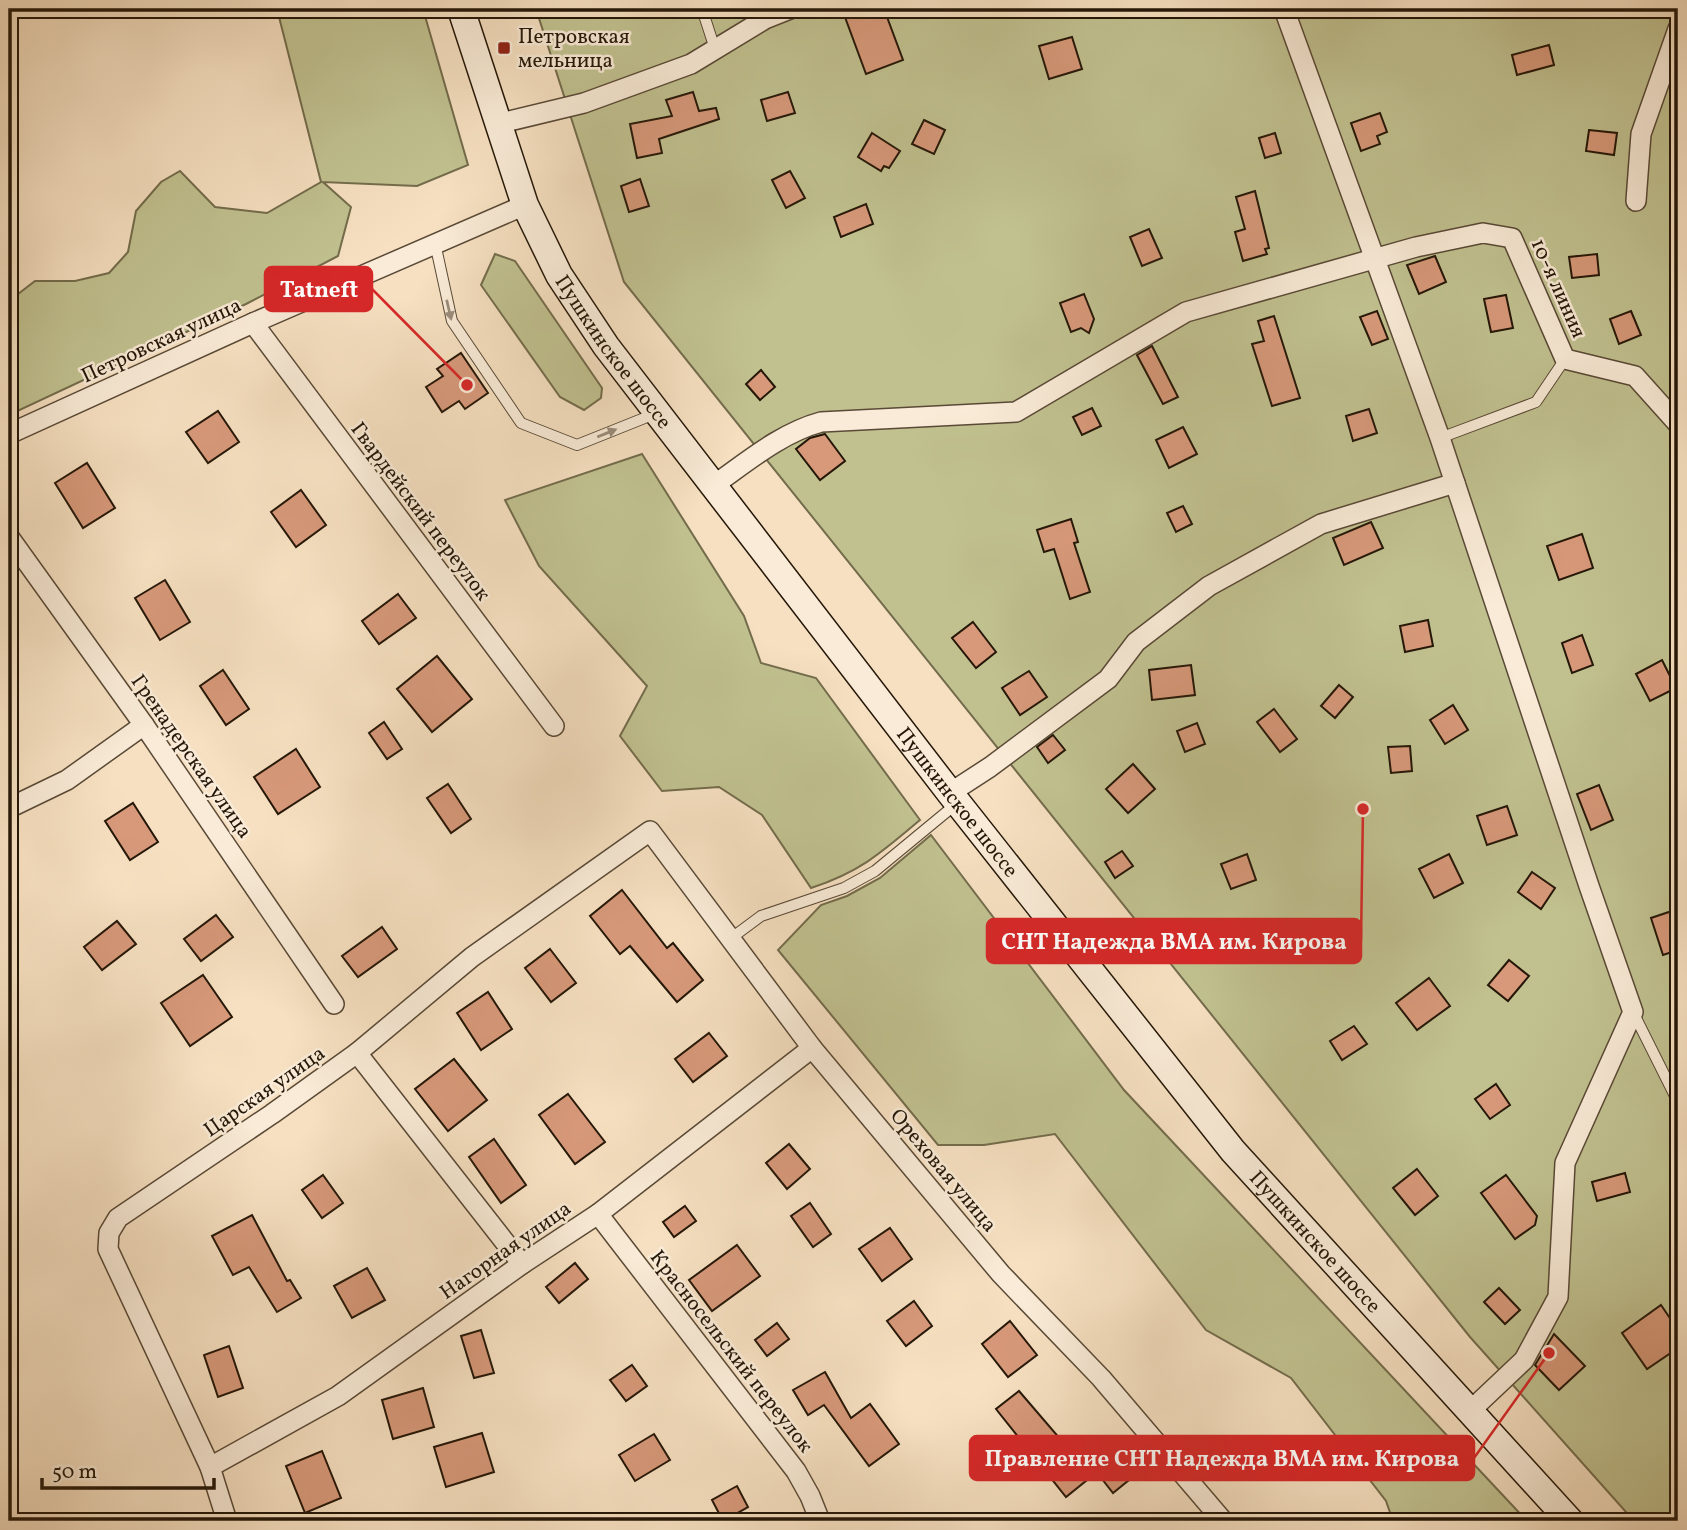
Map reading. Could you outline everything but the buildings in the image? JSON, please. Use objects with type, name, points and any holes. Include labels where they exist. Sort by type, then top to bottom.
[{"type":"main road","name":"Пушкинское шоссе","points":[[461,9],[525,205],[559,275],[606,346],[954,798],[1233,1152],[1570,1521]]},
{"type":"street","points":[[497,124],[584,103],[691,64],[765,19],[790,9]]},
{"type":"street","points":[[1284,9],[1440,438],[1633,1012],[1565,1163],[1559,1297],[1524,1360],[1470,1411]]},
{"type":"street","points":[[1636,201],[1641,134],[1678,29]]},
{"type":"street","name":"Петровская улица","points":[[9,434],[253,323],[525,205]]},
{"type":"street","name":"10-я линия","points":[[1376,258],[1483,233],[1512,238],[1565,359],[1635,376],[1678,424]]},
{"type":"street","points":[[714,485],[767,447],[803,427],[821,422],[1016,412],[1186,312],[1376,258]]},
{"type":"street","name":"Гвардейский переулок","points":[[253,323],[554,726]]},
{"type":"street","points":[[954,798],[1108,679],[1136,642],[1209,586],[1321,524],[1455,483]]},
{"type":"street","name":"Гренадерская улица","points":[[9,537],[144,725],[334,1004]]},
{"type":"street","points":[[9,808],[67,780],[144,725]]},
{"type":"street","name":"Ореховая улица","points":[[650,831],[812,1048],[1002,1274],[1101,1378],[1223,1521]]},
{"type":"street","name":"Царская улица","points":[[228,1521],[209,1467],[108,1249],[110,1233],[117,1218],[272,1114],[358,1052],[472,957],[650,831]]},
{"type":"street","name":"Нагорная улица","points":[[209,1467],[338,1396],[522,1264],[598,1214],[812,1048]]},
{"type":"street","points":[[358,1052],[522,1264]]},
{"type":"street","name":"Красносельский переулок","points":[[598,1214],[796,1471],[820,1521]]},
{"type":"lane","points":[[702,9],[715,49]]},
{"type":"lane","points":[[435,243],[452,321],[520,423],[577,445],[658,412]]},
{"type":"lane","points":[[1440,438],[1536,402],[1565,359]]},
{"type":"lane","points":[[730,939],[761,916],[844,888],[875,871],[954,798]]},
{"type":"lane","points":[[1633,1012],[1678,1102]]},
{"type":"green space","points":[[277,9],[423,9],[468,165],[417,186],[323,182],[351,207],[338,256],[246,304],[9,415],[9,301],[35,281],[75,281],[109,273],[128,252],[136,211],[161,182],[180,171],[215,207],[267,213],[321,182]]},
{"type":"green space","points":[[536,9],[1678,9],[1678,1521],[1634,1521],[1470,1337],[624,282]]},
{"type":"green space","points":[[495,254],[515,261],[602,388],[601,398],[584,410],[560,397],[481,285]]},
{"type":"green space","points":[[642,454],[744,616],[761,663],[816,678],[920,820],[881,852],[857,868],[828,882],[811,888],[762,815],[719,787],[662,791],[620,736],[647,686],[539,566],[505,500]]},
{"type":"green space","points":[[931,835],[1124,1090],[1527,1521],[1393,1521],[1386,1501],[1291,1378],[1206,1330],[1055,1134],[984,1145],[938,1145],[778,950],[821,905],[847,896],[880,878]]},
{"type":"place","name":"Петровская мельница","points":[[504,48]]},
{"type":"place","name":"Tatneft","points":[[467,385]]},
{"type":"place","name":"СНТ Надежда ВМА им. Кирова","points":[[1363,809]]},
{"type":"place","name":"Правление СНТ Надежда ВМА им. Кирова","points":[[1549,1353]]}]
